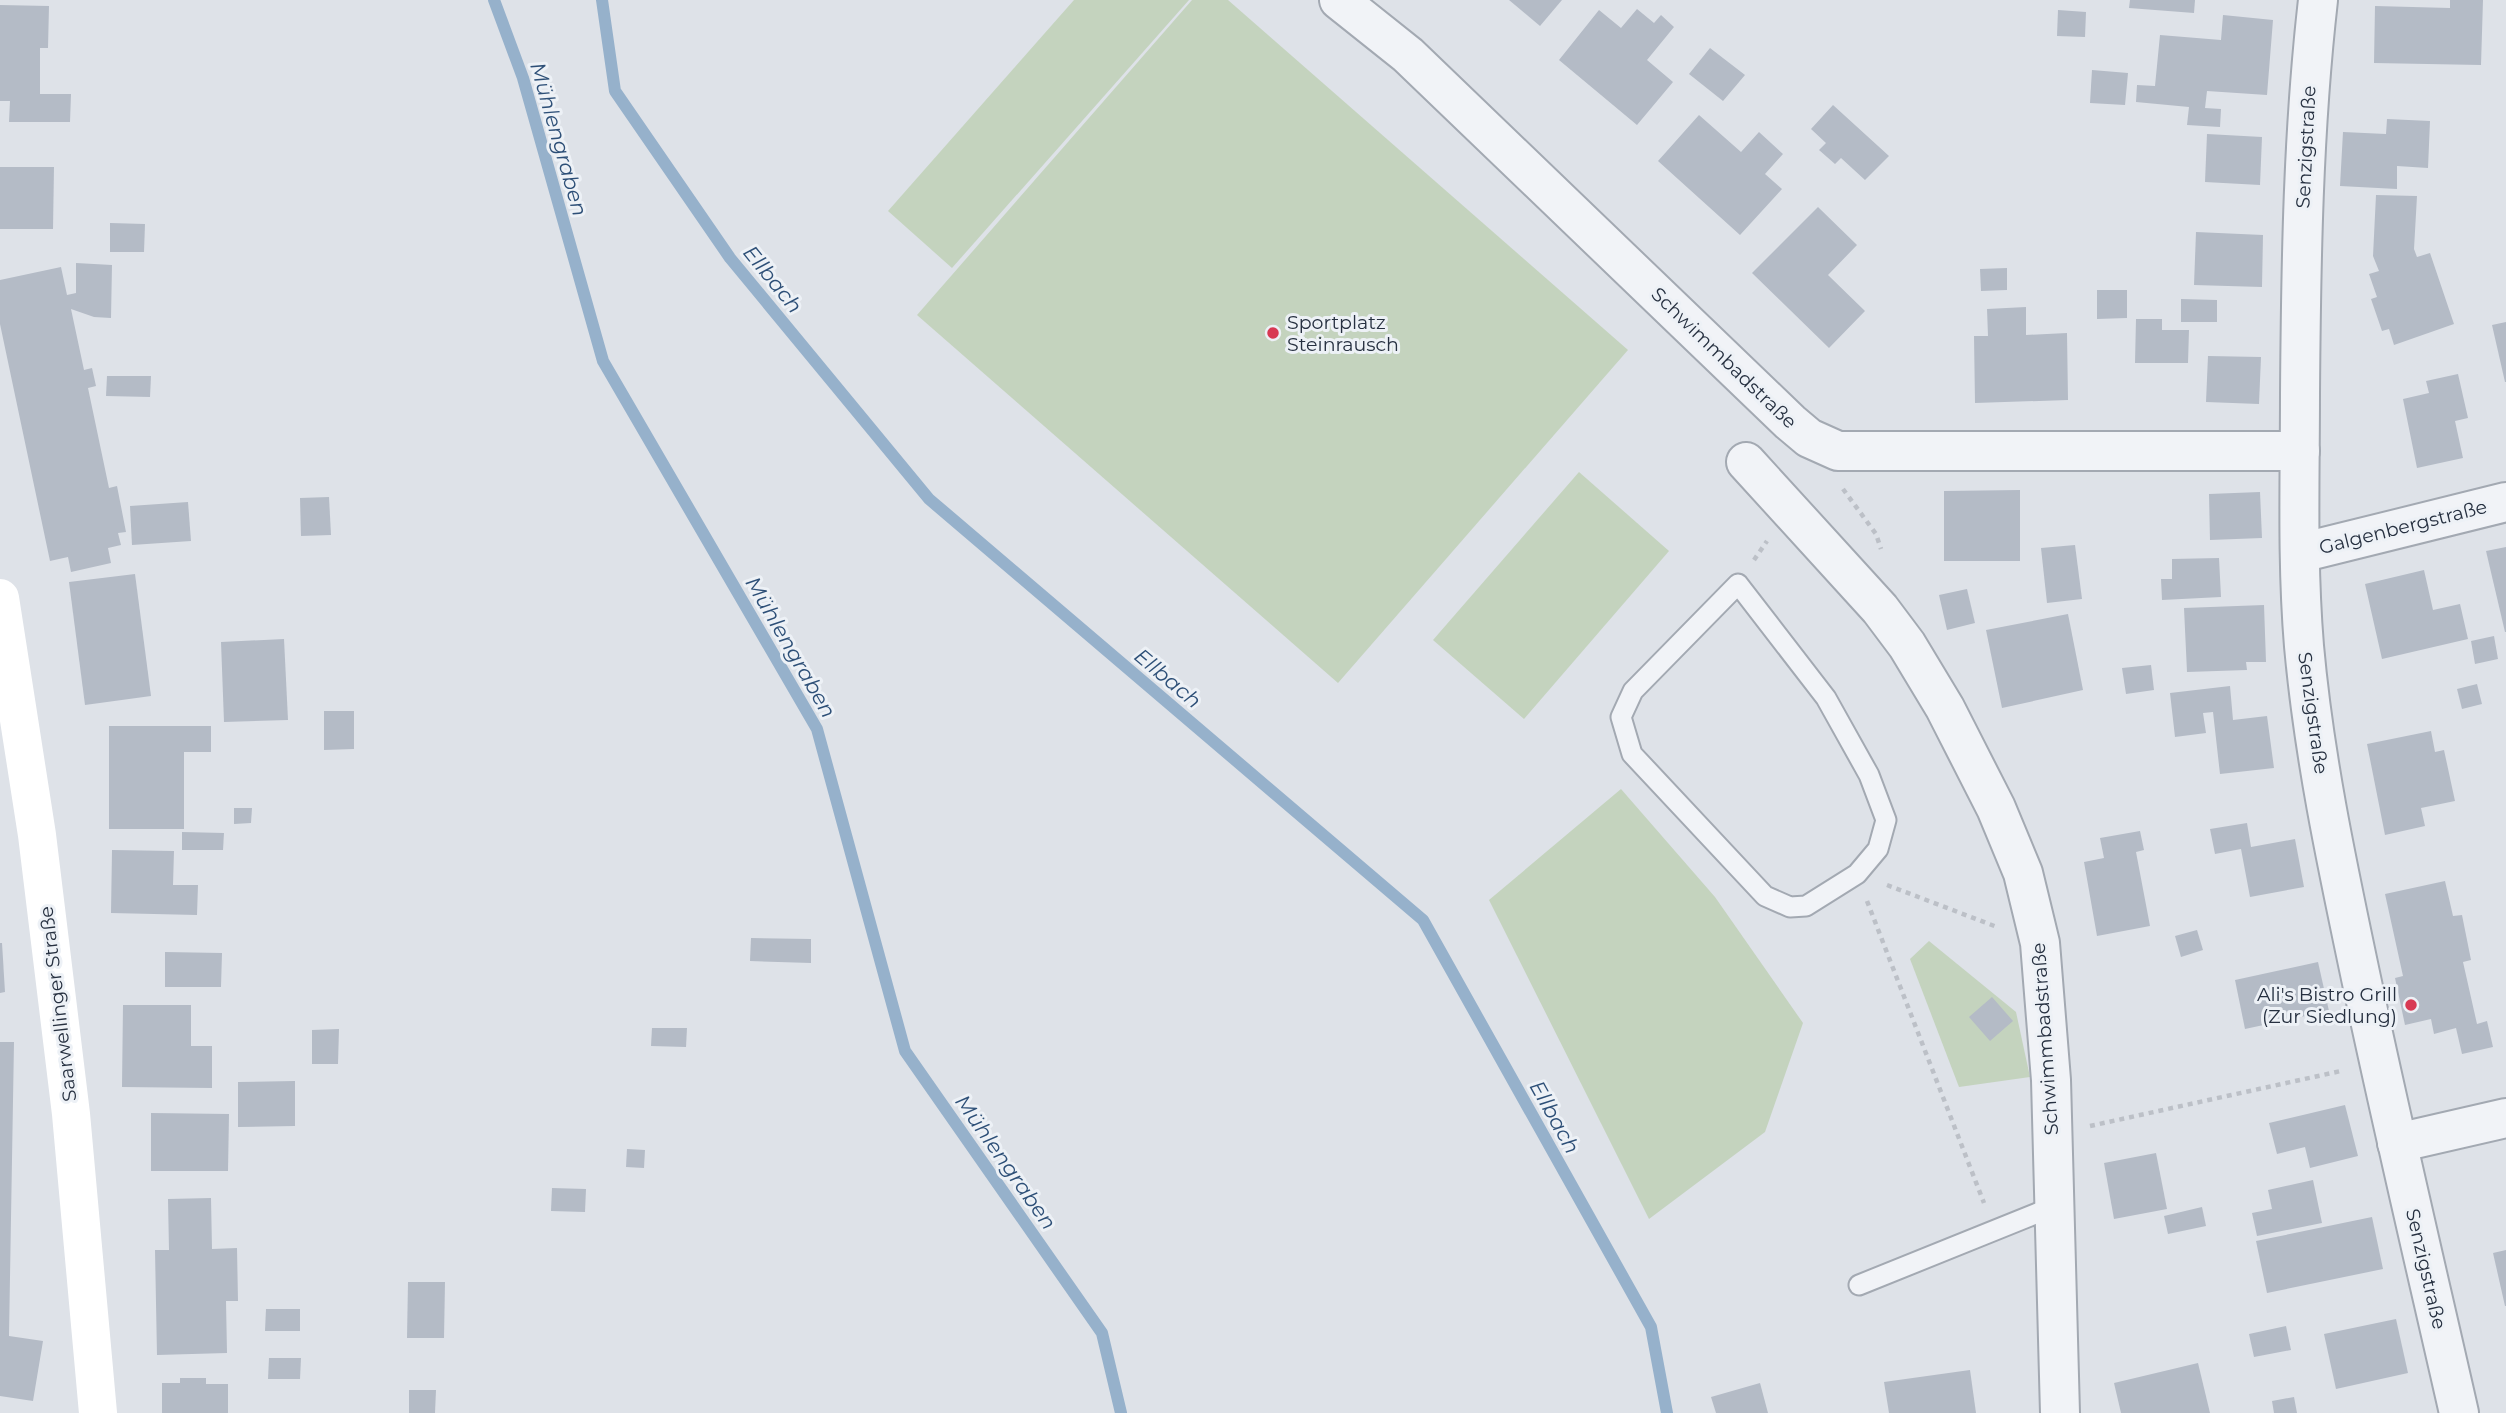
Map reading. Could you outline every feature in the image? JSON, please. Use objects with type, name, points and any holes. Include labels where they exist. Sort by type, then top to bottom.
[{"type":"street","name":"Schwimmbadstraße","points":[[1339,0],[1408,55],[1809,438],[1838,451],[2300,452]]},
{"type":"street","name":"Senzigstraße","points":[[2318,0],[2308,85],[2302,224],[2300,553],[2304,646],[2315,738],[2332,841],[2459,1413]]},
{"type":"street","name":"Schwimmbadstraße","points":[[1746,462],[1880,609],[1907,645],[1945,708],[1996,808],[2023,873],[2040,943],[2051,1080],[2060,1413]]},
{"type":"street","name":"Galgenbergstraße","points":[[2300,553],[2506,502]]},
{"type":"street","name":"Saarwellinger Straße","points":[[0,598],[37,835],[71,1114],[98,1413]]},
{"type":"street","points":[[2397,1143],[2506,1118]]},
{"type":"lane","points":[[1738,584],[1826,698],[1869,775],[1886,820],[1878,849],[1857,874],[1806,906],[1790,907],[1765,897],[1632,754],[1621,718],[1633,691],[1738,584]]},
{"type":"lane","points":[[1859,1285],[2054,1206]]},
{"type":"path","points":[[1809,438],[1876,534],[1883,557]]},
{"type":"path","points":[[1738,584],[1789,509]]},
{"type":"path","points":[[1857,874],[2040,943]]},
{"type":"path","points":[[1857,874],[1994,1230]]},
{"type":"path","points":[[2052,1134],[2379,1062]]},
{"type":"green space","points":[[1074,0],[1189,0],[952,268],[888,211]]},
{"type":"green space","name":"Sportplatz Steinrausch","points":[[1192,0],[1228,0],[1628,350],[1338,683],[917,315]]},
{"type":"green space","points":[[1579,472],[1669,551],[1524,719],[1433,640]]},
{"type":"green space","points":[[1621,789],[1715,897],[1803,1023],[1765,1132],[1649,1219],[1489,900]]},
{"type":"green space","points":[[1929,941],[2016,1012],[2030,1077],[1959,1087],[1910,959]]},
{"type":"building","points":[[1509,0],[1562,0],[1540,26]]},
{"type":"building","points":[[2130,0],[2195,0],[2194,13],[2129,8]]},
{"type":"building","points":[[2450,0],[2483,0],[2481,65],[2374,63],[2375,6],[2450,8]]},
{"type":"building","points":[[0,5],[49,6],[48,48],[40,48],[40,94],[71,94],[70,122],[9,122],[10,101],[0,101]]},
{"type":"building","points":[[1637,9],[1654,23],[1661,15],[1674,27],[1647,60],[1673,82],[1637,125],[1559,60],[1599,10],[1621,28]]},
{"type":"building","points":[[2058,10],[2086,12],[2085,37],[2057,36]]},
{"type":"building","points":[[2223,15],[2273,20],[2267,95],[2207,91],[2205,108],[2221,109],[2220,127],[2187,125],[2189,107],[2136,102],[2137,85],[2155,86],[2160,35],[2221,40]]},
{"type":"building","points":[[1710,48],[1745,75],[1723,101],[1689,74]]},
{"type":"building","points":[[2092,70],[2128,73],[2125,105],[2090,103]]},
{"type":"building","points":[[1833,105],[1889,156],[1865,180],[1841,158],[1835,164],[1819,150],[1826,143],[1811,129]]},
{"type":"building","points":[[1699,115],[1741,152],[1759,132],[1783,154],[1765,174],[1782,189],[1740,235],[1658,161]]},
{"type":"building","points":[[2387,119],[2430,121],[2428,168],[2397,166],[2397,189],[2340,186],[2343,132],[2386,134]]},
{"type":"building","points":[[2207,134],[2262,137],[2260,185],[2205,182]]},
{"type":"building","points":[[0,167],[54,167],[53,229],[0,229]]},
{"type":"building","points":[[2376,195],[2417,196],[2414,249],[2417,257],[2430,253],[2454,324],[2394,345],[2389,329],[2382,331],[2371,299],[2377,297],[2369,274],[2379,271],[2373,256]]},
{"type":"building","points":[[1818,207],[1857,245],[1828,275],[1865,311],[1829,348],[1752,273]]},
{"type":"building","points":[[110,223],[145,224],[144,252],[110,252]]},
{"type":"building","points":[[2196,232],[2263,235],[2262,287],[2194,285]]},
{"type":"building","points":[[76,263],[112,265],[111,318],[94,317],[71,309],[84,370],[92,368],[96,386],[88,388],[109,488],[117,486],[126,532],[118,533],[121,545],[108,548],[111,563],[71,572],[68,557],[50,561],[0,324],[0,280],[61,267],[67,295],[76,293]]},
{"type":"building","points":[[2007,268],[2007,290],[1981,291],[1980,269]]},
{"type":"building","points":[[2097,290],[2127,290],[2127,318],[2097,319]]},
{"type":"building","points":[[2181,299],[2217,300],[2217,322],[2181,322]]},
{"type":"building","points":[[2026,307],[2026,335],[2067,333],[2068,400],[1975,403],[1974,336],[1988,336],[1987,309]]},
{"type":"building","points":[[2136,319],[2162,319],[2162,330],[2189,330],[2188,363],[2135,363]]},
{"type":"building","points":[[2506,322],[2506,382],[2505,382],[2492,325]]},
{"type":"building","points":[[2208,356],[2261,357],[2259,404],[2206,402]]},
{"type":"building","points":[[2458,374],[2468,418],[2455,421],[2463,458],[2417,468],[2403,399],[2429,393],[2426,381]]},
{"type":"building","points":[[107,376],[151,376],[150,397],[106,396]]},
{"type":"building","points":[[2020,490],[2020,561],[1944,561],[1944,491]]},
{"type":"building","points":[[2260,492],[2262,538],[2210,540],[2209,494]]},
{"type":"building","points":[[329,497],[331,535],[301,536],[300,498]]},
{"type":"building","points":[[188,502],[191,541],[132,545],[130,506]]},
{"type":"building","points":[[2075,545],[2082,599],[2047,603],[2041,548]]},
{"type":"building","points":[[2506,547],[2506,632],[2505,632],[2486,551]]},
{"type":"building","points":[[2219,558],[2221,597],[2162,600],[2161,579],[2172,579],[2172,559]]},
{"type":"building","points":[[2424,570],[2433,610],[2460,604],[2468,639],[2382,659],[2365,584]]},
{"type":"building","points":[[135,574],[151,696],[85,705],[69,582]]},
{"type":"building","points":[[1967,589],[1975,623],[1947,630],[1939,595]]},
{"type":"building","points":[[2264,605],[2266,662],[2246,662],[2247,670],[2187,672],[2184,608]]},
{"type":"building","points":[[2068,614],[2083,690],[2002,708],[1986,630]]},
{"type":"building","points":[[2494,636],[2498,659],[2475,664],[2471,641]]},
{"type":"building","points":[[284,639],[288,720],[224,722],[221,642]]},
{"type":"building","points":[[2151,665],[2154,690],[2126,694],[2122,668]]},
{"type":"building","points":[[2477,684],[2482,704],[2462,709],[2457,689]]},
{"type":"building","points":[[2230,686],[2233,720],[2267,716],[2274,768],[2220,774],[2213,712],[2203,713],[2206,733],[2175,737],[2170,693]]},
{"type":"building","points":[[324,711],[354,711],[354,749],[324,750]]},
{"type":"building","points":[[109,726],[211,726],[211,752],[184,752],[184,829],[109,829]]},
{"type":"building","points":[[2431,731],[2435,752],[2444,750],[2455,801],[2421,808],[2425,826],[2385,835],[2367,744]]},
{"type":"building","points":[[234,808],[252,808],[251,823],[234,824]]},
{"type":"building","points":[[2247,823],[2251,847],[2295,839],[2304,887],[2250,897],[2241,849],[2215,854],[2210,829]]},
{"type":"building","points":[[2140,831],[2144,850],[2136,852],[2150,926],[2097,936],[2084,862],[2104,858],[2100,838]]},
{"type":"building","points":[[182,832],[224,833],[223,850],[182,850]]},
{"type":"building","points":[[112,850],[174,851],[173,885],[198,885],[197,915],[111,913]]},
{"type":"building","points":[[2445,881],[2453,916],[2462,915],[2471,960],[2463,962],[2477,1024],[2487,1021],[2493,1047],[2462,1054],[2456,1028],[2434,1034],[2431,1019],[2405,1025],[2395,978],[2403,976],[2385,894]]},
{"type":"building","points":[[2197,930],[2203,950],[2181,957],[2175,936]]},
{"type":"building","points":[[751,938],[811,939],[811,963],[750,961]]},
{"type":"building","points":[[0,943],[5,992],[0,993]]},
{"type":"building","points":[[165,952],[222,953],[221,987],[165,987]]},
{"type":"building","points":[[2318,962],[2329,1011],[2245,1029],[2235,980]]},
{"type":"building","points":[[1992,997],[2013,1021],[1990,1041],[1969,1017]]},
{"type":"building","points":[[123,1005],[191,1005],[191,1046],[212,1046],[212,1088],[122,1087]]},
{"type":"building","points":[[652,1028],[687,1028],[686,1047],[651,1046]]},
{"type":"building","points":[[339,1029],[338,1064],[312,1064],[312,1030]]},
{"type":"building","points":[[0,1042],[14,1042],[9,1336],[43,1341],[33,1401],[0,1396]]},
{"type":"building","points":[[295,1081],[295,1126],[238,1127],[238,1082]]},
{"type":"building","points":[[2345,1105],[2358,1156],[2310,1168],[2305,1147],[2277,1154],[2269,1123]]},
{"type":"building","points":[[151,1113],[229,1114],[228,1171],[151,1171]]},
{"type":"building","points":[[627,1149],[645,1150],[644,1168],[626,1167]]},
{"type":"building","points":[[2156,1153],[2167,1209],[2114,1219],[2104,1163]]},
{"type":"building","points":[[2313,1180],[2322,1223],[2257,1236],[2252,1213],[2272,1209],[2268,1190]]},
{"type":"building","points":[[552,1188],[586,1189],[585,1212],[551,1211]]},
{"type":"building","points":[[211,1198],[212,1249],[237,1248],[238,1301],[226,1301],[227,1353],[157,1355],[155,1250],[169,1250],[168,1199]]},
{"type":"building","points":[[2202,1207],[2206,1226],[2168,1234],[2164,1216]]},
{"type":"building","points":[[2372,1217],[2383,1269],[2267,1293],[2256,1241]]},
{"type":"building","points":[[2506,1250],[2506,1306],[2505,1306],[2493,1253]]},
{"type":"building","points":[[408,1282],[445,1282],[444,1338],[407,1338]]},
{"type":"building","points":[[266,1309],[300,1309],[300,1331],[265,1331]]},
{"type":"building","points":[[2396,1319],[2408,1373],[2336,1389],[2324,1334]]},
{"type":"building","points":[[2286,1326],[2291,1350],[2254,1357],[2249,1334]]},
{"type":"building","points":[[269,1358],[301,1358],[300,1379],[268,1379]]},
{"type":"building","points":[[2198,1363],[2210,1413],[2121,1413],[2114,1383]]},
{"type":"building","points":[[1970,1370],[1976,1413],[1889,1413],[1884,1382]]},
{"type":"building","points":[[180,1378],[206,1378],[206,1384],[228,1384],[228,1413],[162,1413],[162,1383],[180,1383]]},
{"type":"building","points":[[1760,1383],[1768,1413],[1716,1413],[1711,1397]]},
{"type":"building","points":[[409,1390],[436,1390],[435,1413],[409,1413]]},
{"type":"building","points":[[2294,1397],[2297,1413],[2274,1413],[2272,1401]]},
{"type":"waterway","name":"Mühlengraben","points":[[494,0],[523,78],[603,361],[817,729],[905,1051],[1102,1333],[1121,1413]]},
{"type":"waterway","name":"Ellbach","points":[[602,0],[615,91],[730,258],[929,499],[1423,920],[1651,1327],[1667,1413]]},
{"type":"place","name":"Sportplatz Steinrausch","points":[[1273,333]]},
{"type":"place","name":"Ali's Bistro Grill (Zur Siedlung)","points":[[2411,1005]]}]
